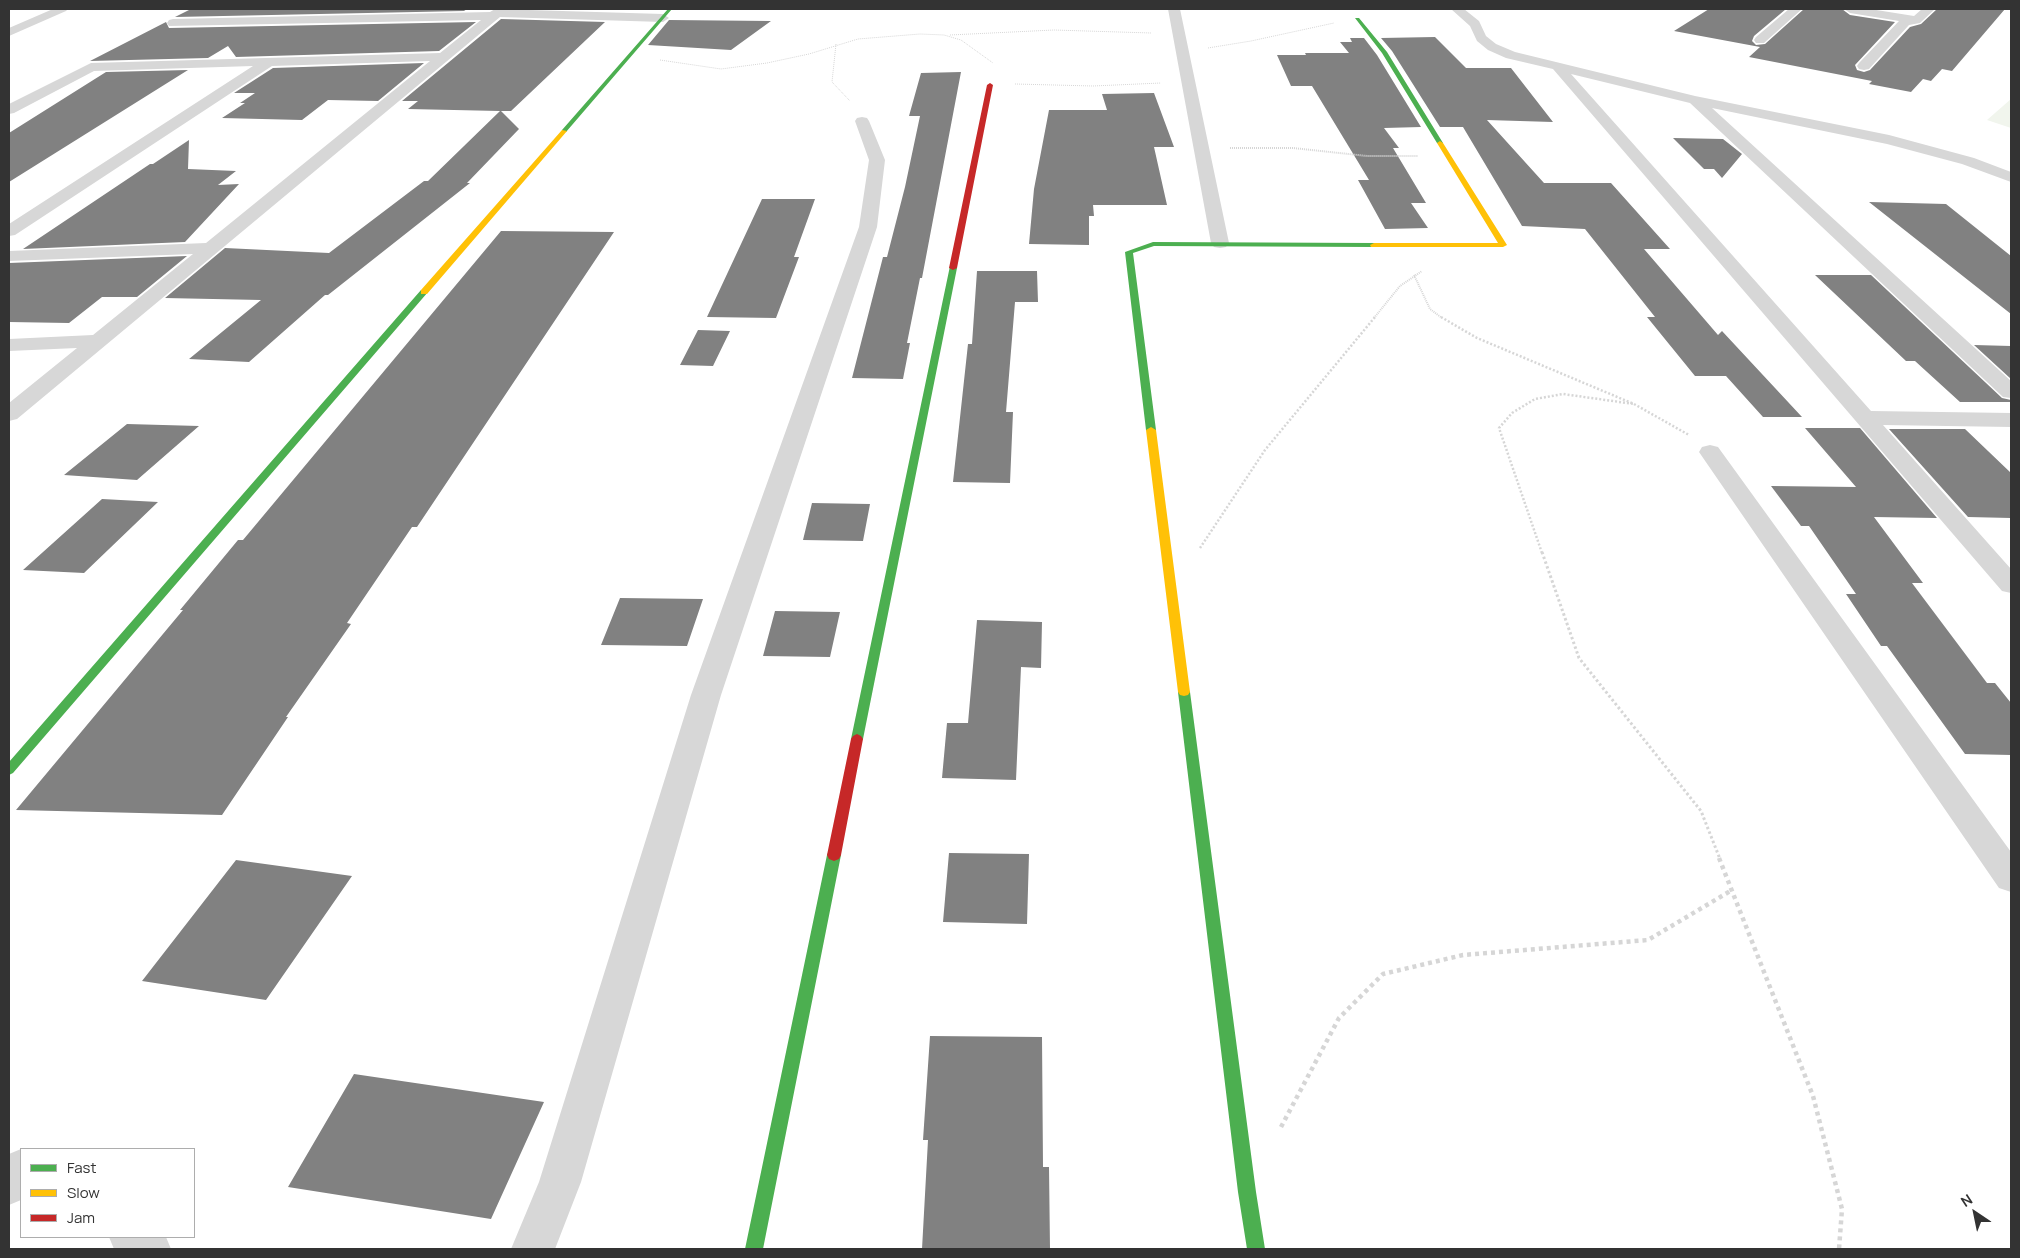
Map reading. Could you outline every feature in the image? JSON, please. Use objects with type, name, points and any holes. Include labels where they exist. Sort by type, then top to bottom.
[{"type":"street","points":[[9,32],[62,9]]},
{"type":"street","points":[[1174,9],[1220,243]]},
{"type":"street","points":[[1457,9],[1475,24],[1481,38],[1492,47],[1511,55],[1695,100],[1889,140],[1968,161],[2011,177]]},
{"type":"street","points":[[1760,40],[1796,9]]},
{"type":"street","points":[[1850,9],[1916,20]]},
{"type":"street","points":[[1864,66],[1905,22],[1916,20],[1929,9]]},
{"type":"street","points":[[173,23],[497,12],[666,13]]},
{"type":"street","points":[[9,414],[497,12]]},
{"type":"street","points":[[9,770],[666,13]]},
{"type":"street","points":[[1256,1249],[1244,1172],[1129,252],[1153,244],[1503,245],[1384,52],[1357,18]]},
{"type":"street","points":[[9,110],[91,67],[443,57]]},
{"type":"street","points":[[9,230],[269,62]]},
{"type":"street","points":[[1557,66],[2011,586]]},
{"type":"street","points":[[754,1249],[990,85]]},
{"type":"street","points":[[1695,100],[2011,392]]},
{"type":"street","points":[[533,1249],[560,1182],[706,695],[868,227],[877,160],[862,121]]},
{"type":"street","points":[[9,256],[210,248]]},
{"type":"street","points":[[9,345],[98,341]]},
{"type":"street","points":[[1865,418],[2011,420]]},
{"type":"street","points":[[1710,452],[2011,878]]},
{"type":"street","points":[[9,1161],[20,1169]]},
{"type":"street","points":[[9,1184],[20,1171]]},
{"type":"street","points":[[132,1238],[150,1249]]},
{"type":"path","points":[[1183,52],[1251,42],[1357,18]]},
{"type":"path","points":[[630,56],[721,69],[768,63],[809,54],[836,44],[889,35],[944,35],[1054,30],[1134,33],[1179,32]]},
{"type":"path","points":[[944,35],[961,40],[999,68]]},
{"type":"path","points":[[836,44],[832,82],[851,102],[862,121]]},
{"type":"path","points":[[1015,77],[1019,84]]},
{"type":"path","points":[[990,85],[1093,86],[1150,82],[1189,85]]},
{"type":"path","points":[[1201,148],[1294,148],[1367,156],[1448,156]]},
{"type":"path","points":[[1399,244],[1430,309],[1450,324],[1477,338],[1634,404],[1684,430],[1710,452]]},
{"type":"path","points":[[1172,590],[1265,450],[1388,300],[1400,286],[1414,275],[1441,261],[1456,245]]},
{"type":"path","points":[[1634,404],[1562,394],[1535,399],[1512,413],[1499,428],[1579,658],[1701,811],[1812,1096],[1842,1209],[1839,1249]]},
{"type":"path","points":[[1279,1131],[1339,1018],[1383,974],[1462,955],[1648,940],[1732,890]]},
{"type":"shaded area","points":[[2011,99],[2011,128],[1987,120]]},
{"type":"building","points":[[191,9],[467,9],[464,11],[175,17]]},
{"type":"building","points":[[1709,9],[1786,9],[1754,36],[1752,41],[1756,45],[1765,44],[1804,9],[1842,9],[1850,15],[1895,22],[1855,65],[1857,70],[1864,72],[1870,70],[1910,27],[1921,24],[1937,9],[2005,9],[1952,71],[1942,69],[1931,81],[1923,79],[1911,92],[1869,84],[1872,81],[1749,57],[1760,47],[1674,31]]},
{"type":"building","points":[[501,19],[605,22],[511,111],[501,111],[519,129],[467,183],[470,183],[328,295],[325,295],[249,362],[189,359],[261,300],[165,298],[225,248],[329,253],[424,181],[428,181],[500,111],[408,109],[418,101],[402,101]]},
{"type":"building","points":[[669,20],[771,21],[731,50],[648,45]]},
{"type":"building","points":[[166,22],[169,28],[476,22],[439,51],[236,57],[228,46],[208,58],[90,61]]},
{"type":"building","points":[[1435,37],[1466,68],[1511,68],[1553,122],[1487,120],[1544,183],[1611,183],[1670,249],[1644,249],[1718,335],[1722,331],[1802,417],[1763,417],[1726,376],[1695,376],[1647,317],[1655,317],[1585,229],[1522,226],[1463,127],[1440,127],[1392,51],[1381,38]]},
{"type":"building","points":[[1350,38],[1364,38],[1377,55],[1421,127],[1384,128],[1399,148],[1393,148],[1426,203],[1411,203],[1428,228],[1385,229],[1358,180],[1369,180],[1312,86],[1291,86],[1277,55],[1349,53],[1340,42],[1352,42]]},
{"type":"building","points":[[424,63],[378,101],[328,100],[302,120],[222,118],[245,103],[240,103],[255,93],[234,93],[273,68]]},
{"type":"building","points":[[188,70],[9,182],[9,133],[106,72]]},
{"type":"building","points":[[961,72],[922,278],[920,278],[907,343],[910,343],[903,379],[852,378],[883,257],[887,257],[905,187],[920,116],[909,116],[921,73]]},
{"type":"building","points":[[1154,93],[1174,147],[1154,147],[1167,205],[1093,205],[1094,216],[1089,216],[1089,245],[1029,244],[1034,189],[1049,110],[1107,110],[1102,94]]},
{"type":"building","points":[[1673,138],[1723,139],[1742,154],[1722,178],[1714,169],[1704,169]]},
{"type":"building","points":[[189,140],[188,169],[236,171],[218,185],[239,184],[185,242],[23,249],[150,164],[153,164]]},
{"type":"building","points":[[762,199],[815,199],[794,257],[799,257],[776,318],[707,317]]},
{"type":"building","points":[[1869,202],[1946,204],[2011,256],[2011,314]]},
{"type":"building","points":[[501,231],[614,232],[417,527],[412,527],[347,623],[351,624],[286,717],[288,717],[222,815],[16,810],[183,610],[180,610],[238,540],[243,540]]},
{"type":"building","points":[[187,256],[137,297],[102,297],[69,323],[9,322],[9,263]]},
{"type":"building","points":[[977,271],[1037,271],[1038,302],[1015,302],[1006,412],[1013,412],[1010,483],[953,482],[968,344],[972,344]]},
{"type":"building","points":[[1815,275],[1871,275],[2002,398],[2011,400],[2011,402],[1960,402],[1915,361],[1906,361]]},
{"type":"building","points":[[698,330],[730,331],[713,366],[680,365]]},
{"type":"building","points":[[1974,345],[2011,346],[2011,379]]},
{"type":"building","points":[[127,424],[199,426],[137,480],[64,475]]},
{"type":"building","points":[[1805,428],[1860,428],[1937,518],[1874,517],[1923,583],[1912,583],[1987,683],[1995,683],[2011,703],[2011,755],[1965,754],[1887,646],[1881,646],[1846,594],[1856,594],[1809,526],[1801,526],[1771,486],[1856,487]]},
{"type":"building","points":[[1889,429],[1965,429],[2011,473],[2011,518],[1968,517]]},
{"type":"building","points":[[102,499],[158,502],[84,573],[23,570]]},
{"type":"building","points":[[812,503],[870,504],[863,541],[803,540]]},
{"type":"building","points":[[620,598],[703,599],[687,646],[601,645]]},
{"type":"building","points":[[775,611],[840,612],[830,657],[763,656]]},
{"type":"building","points":[[977,620],[1042,622],[1041,668],[1021,667],[1016,780],[942,778],[947,723],[968,723]]},
{"type":"building","points":[[949,853],[1029,854],[1027,924],[943,922]]},
{"type":"building","points":[[236,860],[352,876],[266,1000],[142,981]]},
{"type":"building","points":[[930,1036],[1042,1037],[1043,1167],[1049,1167],[1050,1249],[922,1249],[928,1140],[923,1140]]},
{"type":"building","points":[[354,1074],[544,1102],[491,1219],[288,1187]]},
{"type":"traffic: fast","points":[[564,131],[670,9]]},
{"type":"traffic: fast","points":[[1357,19],[1384,52],[1440,143]]},
{"type":"traffic: fast","points":[[1151,430],[1129,252],[1153,244],[1374,245]]},
{"type":"traffic: fast","points":[[857,739],[953,268]]},
{"type":"traffic: fast","points":[[9,770],[424,292]]},
{"type":"traffic: fast","points":[[1184,692],[1247,1192],[1256,1249]]},
{"type":"traffic: fast","points":[[754,1249],[834,855]]},
{"type":"traffic: slow","points":[[424,292],[564,131]]},
{"type":"traffic: slow","points":[[1374,245],[1503,245],[1440,143]]},
{"type":"traffic: slow","points":[[1151,430],[1184,692]]},
{"type":"traffic: jam","points":[[953,268],[990,85]]},
{"type":"traffic: jam","points":[[834,855],[857,739]]}]
